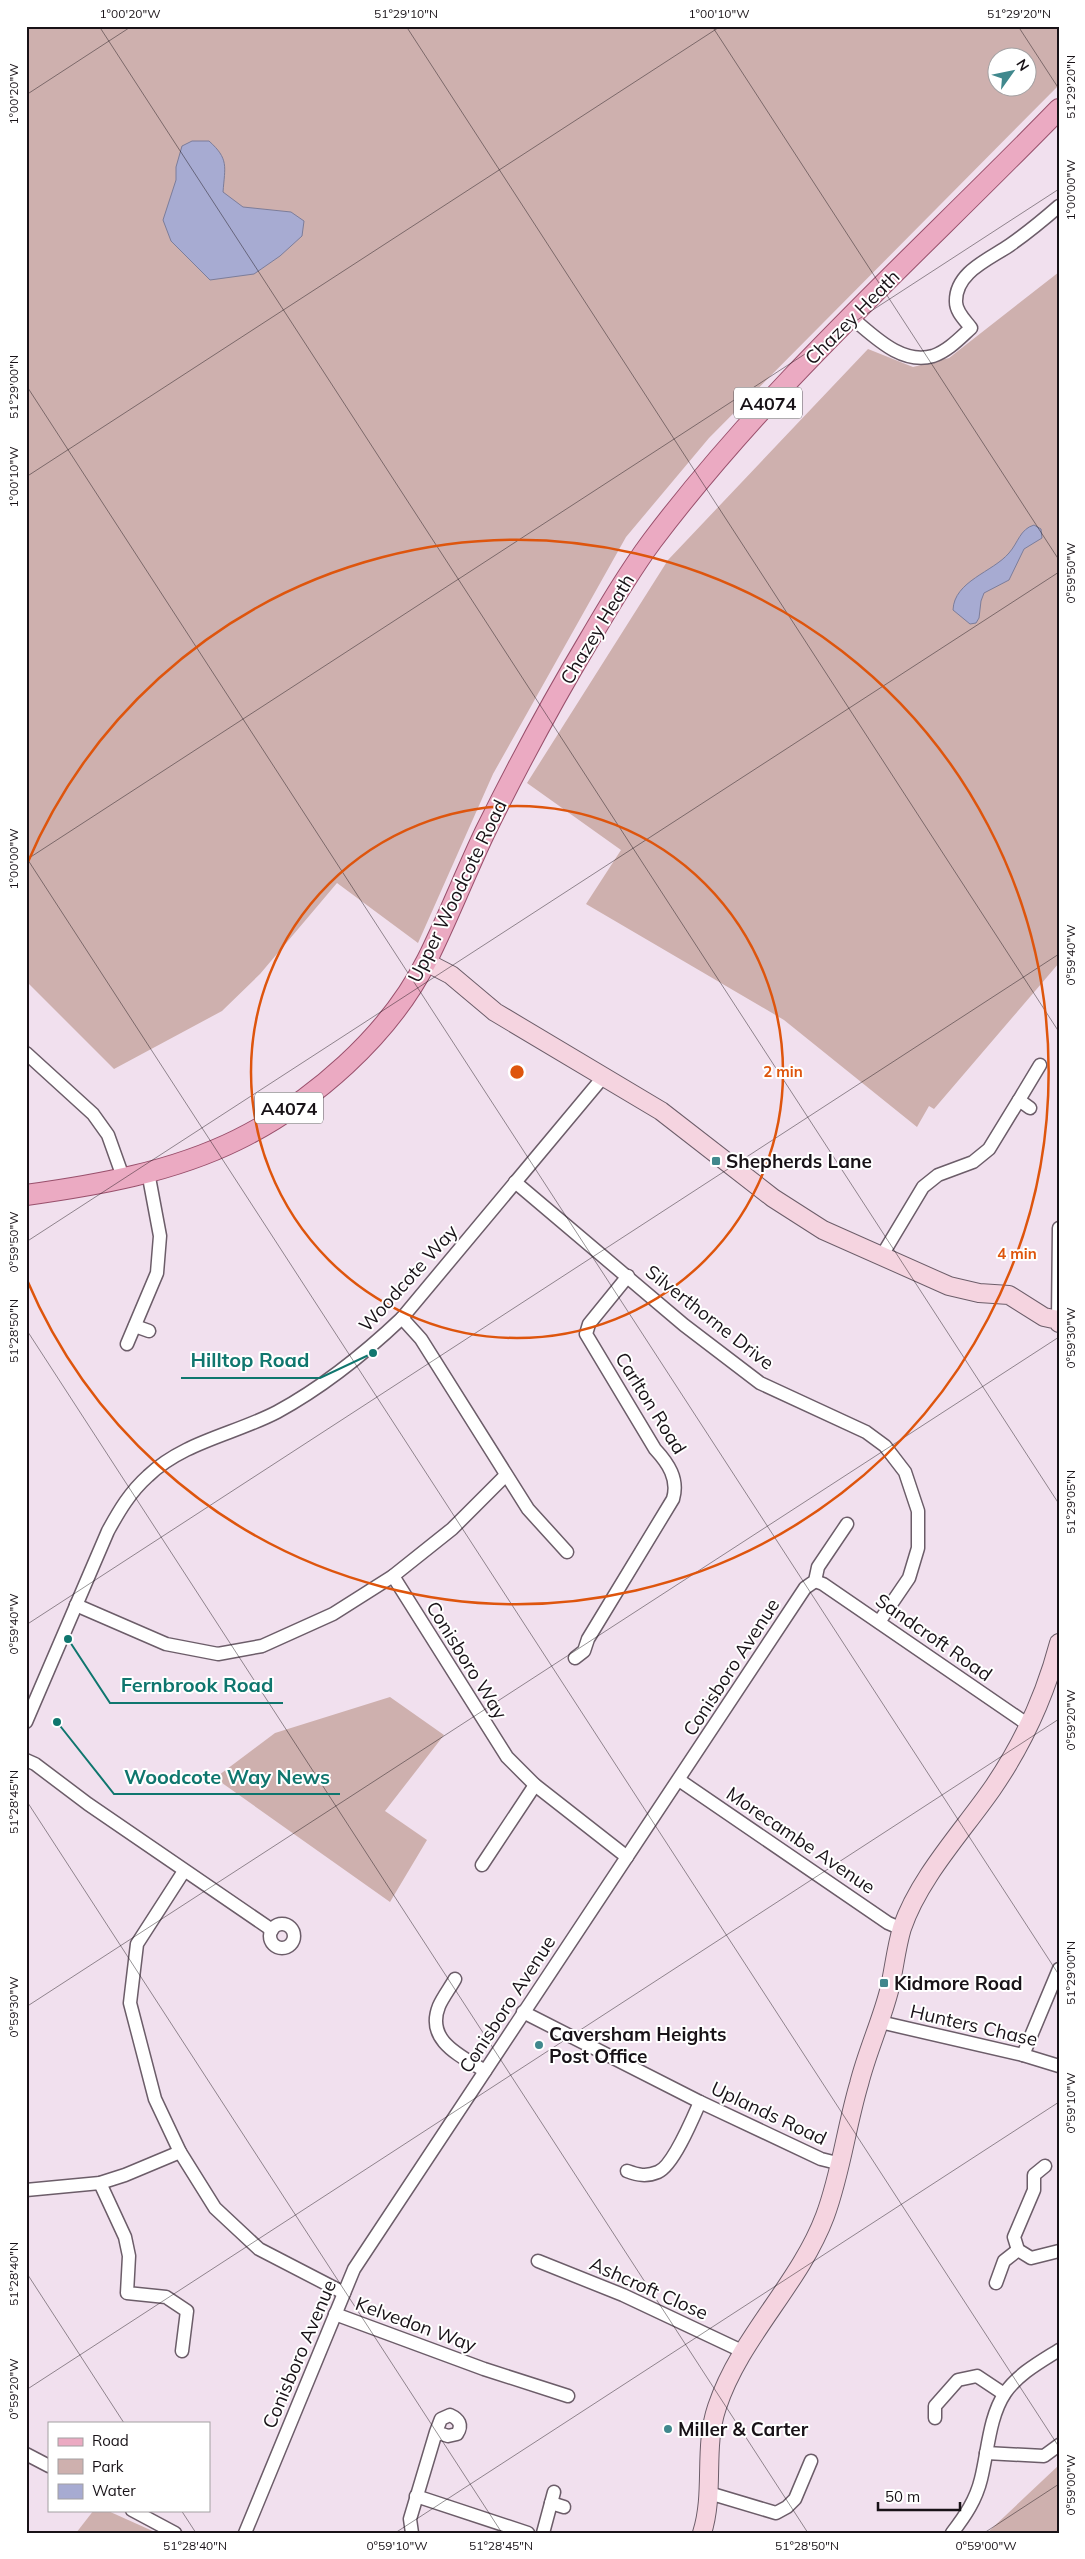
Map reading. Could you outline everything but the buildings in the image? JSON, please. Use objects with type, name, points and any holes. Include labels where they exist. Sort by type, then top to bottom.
[{"type":"main road","name":"Chazey Heath","points":[[532,740],[611,602],[650,543],[761,410],[1059,109]]},
{"type":"main road","name":"Upper Woodcote Road","points":[[26,1195],[90,1186],[195,1158],[236,1140],[300,1101],[357,1054],[385,1022],[426,962],[457,891],[532,740]]},
{"type":"street","points":[[852,318],[880,341],[900,353],[918,357],[933,356],[948,348],[971,328],[958,312],[956,302],[958,288],[964,278],[978,264],[1010,245],[1059,206]]},
{"type":"street","points":[[426,962],[450,975],[495,1012],[661,1111],[790,1209],[823,1230],[949,1286],[979,1293],[1009,1295],[1044,1317],[1058,1322],[1059,1228]]},
{"type":"street","points":[[26,1052],[93,1114],[108,1135],[123,1177]]},
{"type":"street","points":[[881,1257],[923,1187],[938,1175],[973,1162],[989,1149],[1040,1065]]},
{"type":"street","name":"Woodcote Way","points":[[26,1722],[108,1531],[124,1503],[148,1475],[184,1450],[276,1412],[313,1390],[366,1351],[402,1318],[604,1076]]},
{"type":"street","points":[[1019,1100],[1030,1108]]},
{"type":"street","points":[[127,1344],[157,1273],[160,1236],[148,1172]]},
{"type":"street","name":"Silverthorne Drive","points":[[516,1182],[628,1276],[684,1326],[760,1383],[866,1432],[885,1446],[905,1472],[918,1511],[918,1548],[909,1578],[878,1622]]},
{"type":"street","name":"Carlton Road","points":[[575,1658],[584,1651],[588,1639],[673,1500],[676,1489],[669,1464],[655,1449],[586,1334],[588,1324],[628,1276]]},
{"type":"street","points":[[402,1318],[421,1339],[528,1509],[567,1552]]},
{"type":"street","points":[[135,1326],[149,1331]]},
{"type":"street","points":[[76,1605],[166,1644],[218,1654],[262,1646],[333,1614],[393,1576],[452,1529],[506,1475]]},
{"type":"street","name":"Conisboro Avenue","points":[[245,2533],[354,2269],[805,1588],[816,1581],[818,1567],[846,1524]]},
{"type":"street","name":"Conisboro Way","points":[[393,1576],[464,1691],[511,1761],[535,1785],[627,1857]]},
{"type":"street","name":"Sandcroft Road","points":[[816,1581],[1030,1726]]},
{"type":"street","points":[[702,2533],[709,2493],[711,2428],[727,2379],[796,2272],[824,2218],[841,2164],[859,2083],[880,2022],[902,1929],[919,1890],[994,1786],[1030,1726],[1052,1668],[1059,1643]]},
{"type":"street","points":[[26,1760],[35,1764],[184,1872],[272,1930]]},
{"type":"street","name":"Morecambe Avenue","points":[[679,1780],[888,1923],[902,1929]]},
{"type":"street","points":[[482,1865],[535,1785]]},
{"type":"street","points":[[184,1872],[137,1944],[130,2003],[155,2099],[180,2152],[215,2208],[259,2249],[344,2294]]},
{"type":"street","points":[[1023,2055],[1059,1970]]},
{"type":"street","points":[[455,1979],[438,2006],[436,2021],[438,2036],[446,2047],[485,2071]]},
{"type":"street","name":"Uplands Road","points":[[523,2012],[700,2102],[821,2159],[841,2164]]},
{"type":"street","name":"Hunters Chase","points":[[880,2022],[1023,2055],[1059,2066]]},
{"type":"street","points":[[627,2171],[642,2176],[660,2172],[673,2155],[700,2102]]},
{"type":"street","points":[[26,2190],[100,2183],[125,2175],[180,2152]]},
{"type":"street","points":[[1045,2166],[1034,2175],[1034,2190],[1014,2237],[1018,2250],[1031,2258],[1059,2251]]},
{"type":"street","points":[[100,2183],[125,2237],[129,2256],[127,2293],[166,2297],[187,2311],[182,2351]]},
{"type":"street","points":[[996,2283],[1004,2261],[1018,2250]]},
{"type":"street","name":"Ashcroft Close","points":[[538,2261],[623,2296],[744,2352]]},
{"type":"street","name":"Kelvedon Way","points":[[336,2314],[482,2375],[500,2373],[568,2396]]},
{"type":"street","points":[[952,2533],[970,2509],[980,2480],[993,2423],[1004,2394],[1022,2374],[1059,2350]]},
{"type":"street","points":[[935,2418],[935,2406],[958,2380],[977,2376],[1004,2394]]},
{"type":"street","points":[[412,2533],[410,2519],[436,2432]]},
{"type":"street","points":[[986,2453],[1025,2457],[1044,2456],[1059,2444]]},
{"type":"street","points":[[26,2454],[48,2465]]},
{"type":"street","points":[[709,2493],[776,2513],[795,2498],[812,2460]]},
{"type":"street","points":[[416,2496],[528,2533]]},
{"type":"street","points":[[543,2533],[556,2500]]},
{"type":"street","points":[[136,2512],[175,2533]]},
{"type":"green space","points":[[26,26],[1059,26],[1059,85],[709,438],[626,537],[493,774],[418,943],[337,883],[260,974],[222,1011],[114,1069],[26,981]]},
{"type":"green space","points":[[1059,272],[1059,963],[934,1109],[929,1106],[917,1127],[784,1020],[586,904],[621,850],[527,783],[668,560],[868,349],[913,367],[949,358]]},
{"type":"green space","points":[[390,1697],[444,1735],[385,1811],[427,1840],[390,1902],[215,1778],[275,1733]]},
{"type":"green space","points":[[1059,2465],[1059,2533],[987,2533]]},
{"type":"green space","points":[[92,2512],[110,2512],[157,2533],[76,2533]]},
{"type":"water","points":[[192,141],[209,141],[220,153],[225,169],[223,192],[243,207],[291,212],[304,221],[302,236],[280,256],[254,274],[210,280],[171,241],[163,220],[176,180],[176,167],[182,146]]},
{"type":"water","points":[[1034,525],[1041,529],[1042,538],[1024,549],[1009,580],[984,593],[979,618],[976,623],[970,624],[953,610],[955,600],[960,592],[967,584],[1002,560],[1022,533]]},
{"type":"place","name":"Shepherds Lane","points":[[716,1161]]},
{"type":"place","name":"Hilltop Road","points":[[373,1353]]},
{"type":"place","name":"Fernbrook Road","points":[[68,1639]]},
{"type":"place","name":"Woodcote Way News","points":[[57,1722]]},
{"type":"place","name":"Kidmore Road","points":[[884,1983]]},
{"type":"place","name":"Caversham Heights Post Office","points":[[539,2045]]},
{"type":"place","name":"Miller & Carter","points":[[668,2429]]}]
